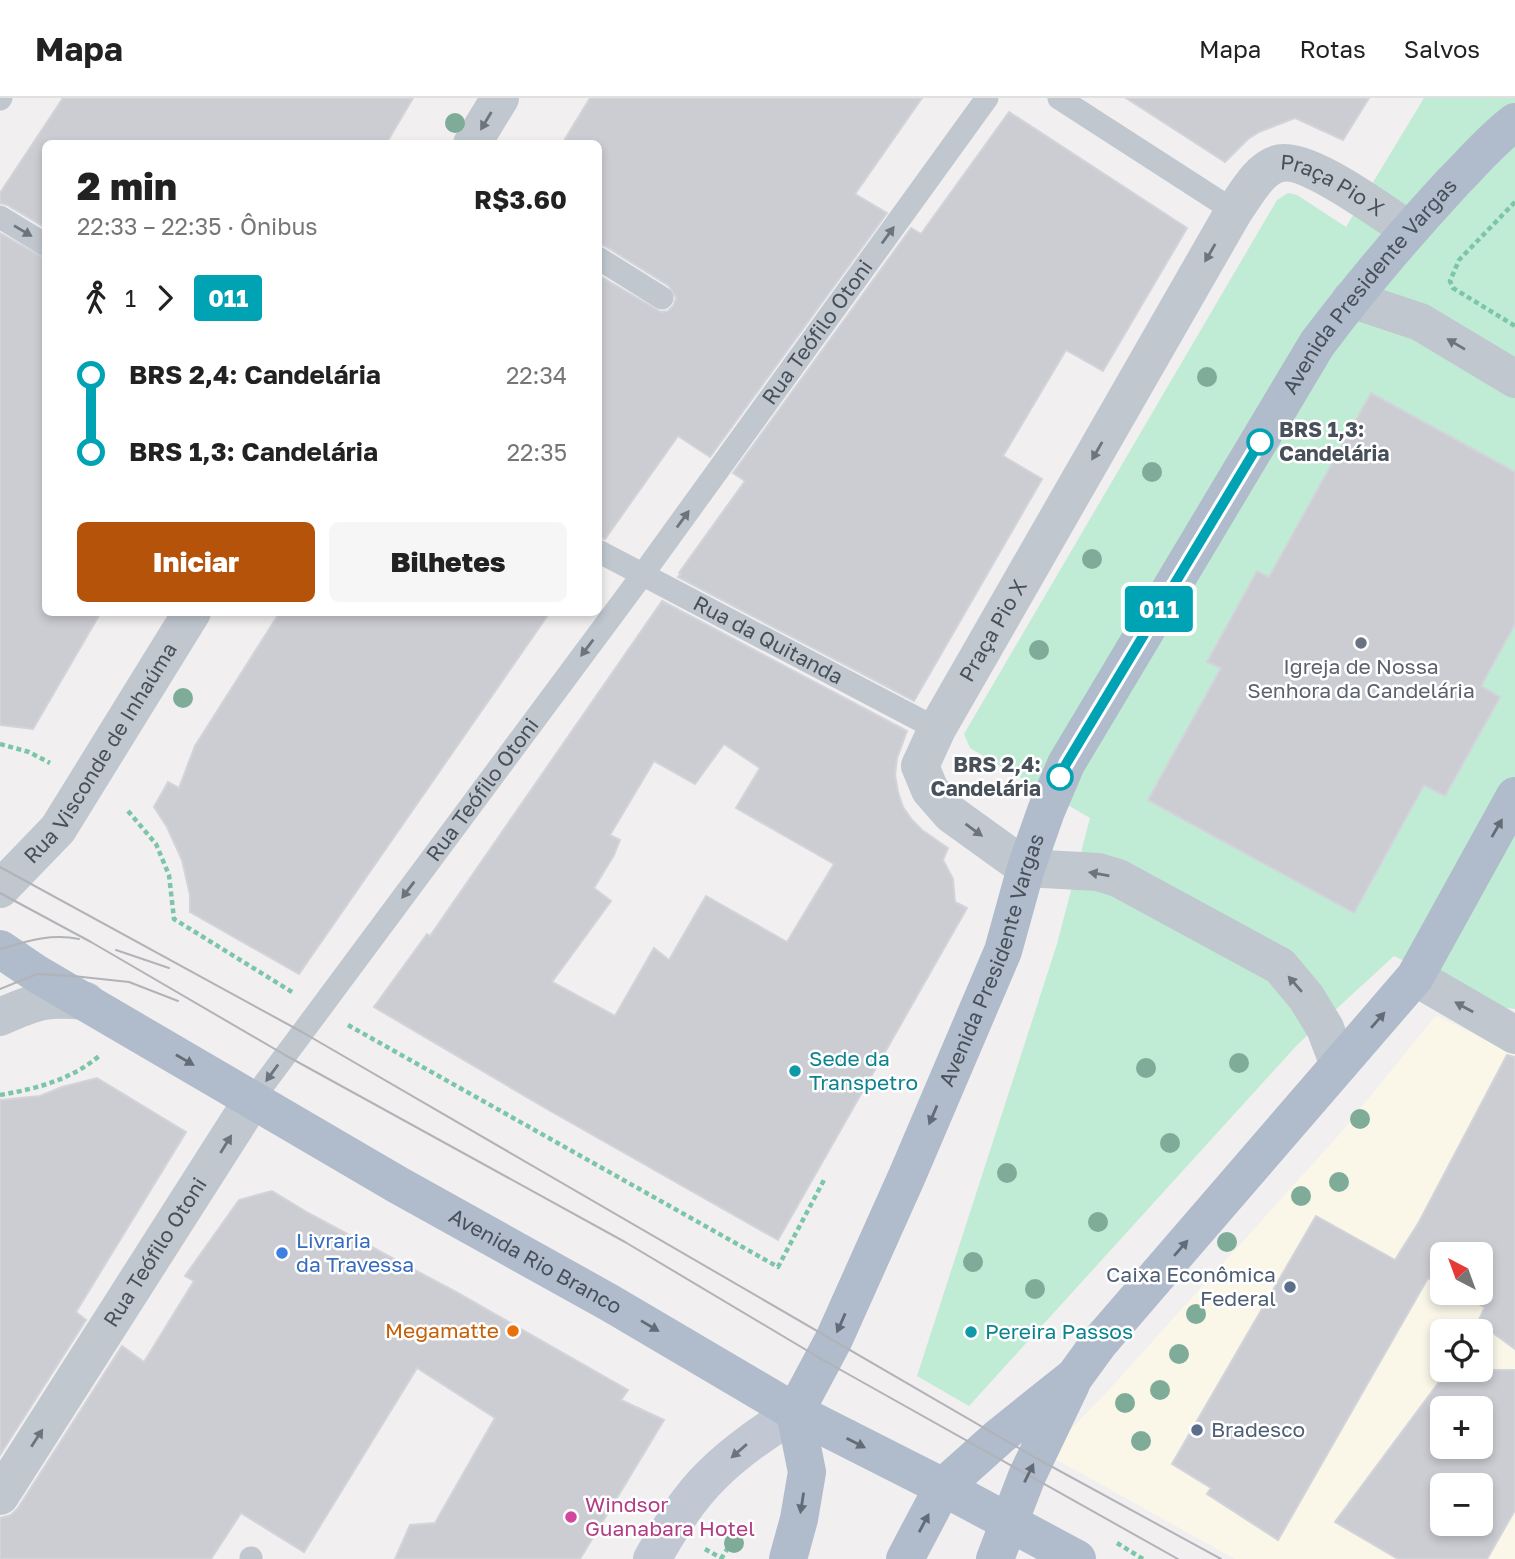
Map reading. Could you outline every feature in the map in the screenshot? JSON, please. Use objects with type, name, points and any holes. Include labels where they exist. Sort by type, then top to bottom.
[{"type":"main road","name":"Avenida Presidente Vargas","points":[[652,1559],[670,1528],[711,1476],[748,1443],[795,1412],[834,1339],[913,1164],[1003,951],[1026,868],[1066,764],[1317,344],[1409,230],[1475,159],[1515,122]]},
{"type":"main road","points":[[995,1559],[1027,1476],[1075,1376],[1099,1343],[1415,977],[1515,796]]},
{"type":"main road","name":"Avenida Rio Branco","points":[[0,949],[398,1185],[610,1303],[795,1412],[1008,1521],[1062,1555]]},
{"type":"main road","points":[[905,1559],[943,1487],[1000,1436],[1075,1376]]},
{"type":"main road","points":[[788,1559],[799,1519],[807,1472],[795,1412]]},
{"type":"street","points":[[474,140],[500,98]]},
{"type":"street","name":"Praça Pio X","points":[[1026,868],[951,814],[930,790],[920,766],[937,729],[1234,211],[1259,177],[1278,163],[1299,165],[1321,173],[1409,230]]},
{"type":"street","points":[[1351,299],[1420,322],[1515,379]]},
{"type":"street","name":"Rua Visconde de Inhaúma","points":[[0,889],[58,829],[190,616]]},
{"type":"street","points":[[1026,868],[1098,872],[1118,878],[1280,966],[1306,997],[1325,1028],[1339,1065]]},
{"type":"street","points":[[1415,977],[1515,1035]]},
{"type":"street","points":[[0,1017],[29,1004],[55,998],[86,1002]]},
{"type":"street","name":"Rua Teófilo Otoni","points":[[0,1496],[253,1099]]},
{"type":"lane","name":"Rua Teófilo Otoni","points":[[253,1099],[643,574],[987,98]]},
{"type":"lane","points":[[1059,98],[1234,211]]},
{"type":"lane","points":[[0,217],[42,242]]},
{"type":"lane","points":[[602,260],[662,298]]},
{"type":"lane","name":"Rua da Quitanda","points":[[602,553],[937,729]]},
{"type":"path","points":[[1515,202],[1459,260],[1450,281],[1453,288],[1515,326]]},
{"type":"path","points":[[0,744],[29,752],[50,763]]},
{"type":"path","points":[[128,811],[156,844],[169,875],[174,919],[319,1009],[778,1267],[824,1180]]},
{"type":"path","points":[[0,1095],[30,1090],[62,1079],[89,1064],[114,1043],[126,1026]]},
{"type":"path","points":[[705,1548],[722,1559],[732,1543]]},
{"type":"shaded area","points":[[1438,1016],[1515,1055],[1515,1559],[1235,1559],[1050,1456],[1049,1452],[1106,1393],[1337,1137]]},
{"type":"green space","points":[[1424,98],[1515,98],[1515,1009],[1500,1007],[1394,956],[1297,1045],[969,1406],[917,1376],[1057,944],[1090,818],[970,748],[964,734],[1277,200],[1288,193],[1297,195],[1346,227]]},
{"type":"building","points":[[63,98],[413,98],[388,140],[42,140],[42,226],[0,203],[0,193]]},
{"type":"building","points":[[590,98],[922,98],[855,194],[887,213],[710,457],[678,436],[605,539],[602,538],[602,277],[661,312],[668,311],[676,298],[669,286],[602,245],[602,140],[564,140]]},
{"type":"building","points":[[1126,98],[1369,98],[1343,140],[1295,118],[1259,132],[1225,162]]},
{"type":"building","points":[[1009,112],[1187,228],[1103,371],[1066,350],[1003,456],[1042,479],[914,701],[678,577],[745,481],[733,473],[911,228],[921,234]]},
{"type":"building","points":[[0,233],[42,257],[42,616],[99,616],[33,729],[0,725]]},
{"type":"building","name":"Igreja de Nossa Senhora da Candelária","points":[[1371,393],[1515,472],[1515,624],[1481,686],[1500,697],[1445,796],[1424,785],[1354,913],[1148,800],[1221,668],[1207,662],[1257,571],[1269,577]]},
{"type":"building","points":[[662,601],[907,731],[897,758],[895,775],[903,807],[922,830],[948,848],[943,860],[953,879],[955,902],[967,908],[778,1240],[374,1007],[427,934],[430,936]],"holes":[[[724,744],[760,768],[736,808],[834,864],[787,942],[706,896],[669,960],[654,948],[615,1016],[552,982],[611,901],[594,888],[620,840],[610,835],[654,761],[695,784]]]},
{"type":"building","points":[[277,616],[547,616],[299,974],[190,912],[190,895],[182,860],[167,827],[154,807],[168,782],[179,788],[195,746]]},
{"type":"building","points":[[1507,1055],[1515,1057],[1515,1349],[1493,1333],[1493,1319],[1479,1319],[1485,1307],[1483,1306],[1493,1306],[1493,1242],[1430,1242],[1430,1279],[1428,1278],[1278,1540],[1207,1494],[1211,1488],[1172,1464],[1316,1216],[1395,1260],[1419,1222]]},
{"type":"building","points":[[97,1078],[186,1132],[76,1312],[86,1320],[0,1455],[0,1100],[40,1096]]},
{"type":"building","points":[[272,1191],[628,1390],[621,1400],[664,1420],[580,1559],[395,1559],[410,1525],[435,1523],[495,1418],[417,1368],[304,1552],[241,1513],[211,1559],[0,1559],[0,1518],[11,1515],[18,1508],[122,1346],[144,1362],[194,1281],[185,1276],[239,1200]]},
{"type":"building","points":[[1493,1370],[1515,1370],[1515,1510],[1487,1559],[1398,1559],[1335,1522],[1439,1382],[1493,1382]]},
{"type":"tram line","points":[[0,867],[302,1032],[1036,1458],[1221,1559]]},
{"type":"tram line","points":[[0,893],[91,942],[285,1055],[625,1242],[823,1360],[1178,1559]]},
{"type":"tram line","points":[[0,949],[49,937],[79,939]]},
{"type":"tram line","points":[[116,950],[169,968]]},
{"type":"tram line","points":[[0,989],[37,974],[73,976],[129,982],[178,1001]]},
{"type":"bus line","name":"011","points":[[1060,777],[1260,442]]},
{"type":"place","name":"BRS 1,3: Candelária","points":[[1260,442]]},
{"type":"place","name":"Igreja de Nossa Senhora da Candelária","points":[[1361,643]]},
{"type":"place","name":"BRS 2,4: Candelária","points":[[1060,777]]},
{"type":"place","name":"Sede da Transpetro","points":[[795,1071]]},
{"type":"place","name":"Livraria da Travessa","points":[[282,1253]]},
{"type":"place","name":"Caixa Econômica Federal","points":[[1290,1287]]},
{"type":"place","name":"Megamatte","points":[[513,1331]]},
{"type":"place","name":"Pereira Passos","points":[[971,1332]]},
{"type":"place","name":"Bradesco","points":[[1197,1430]]},
{"type":"place","name":"Windsor Guanabara Hotel","points":[[571,1517]]}]
